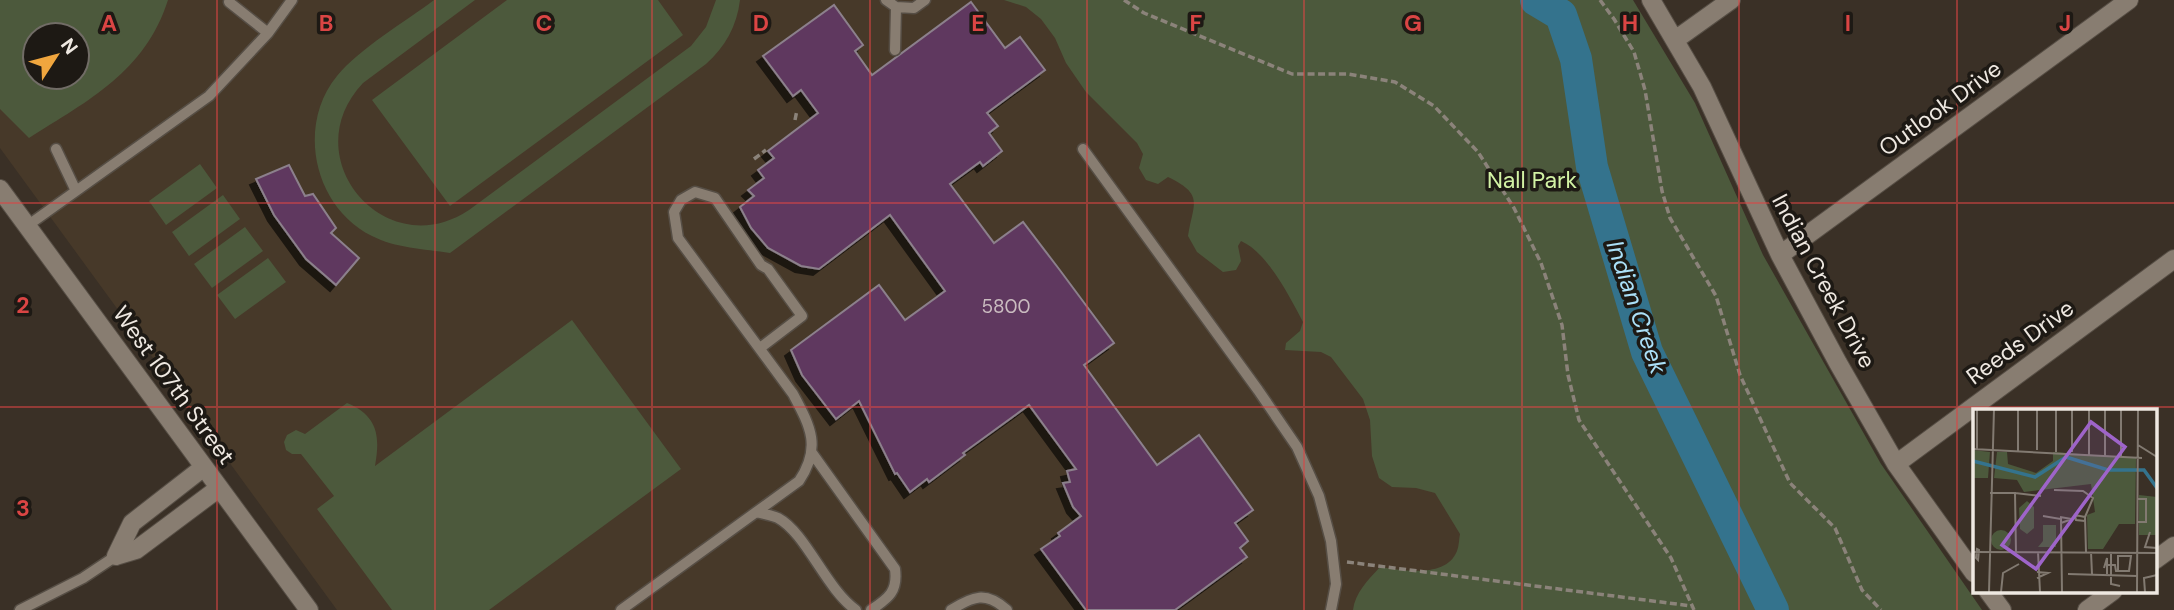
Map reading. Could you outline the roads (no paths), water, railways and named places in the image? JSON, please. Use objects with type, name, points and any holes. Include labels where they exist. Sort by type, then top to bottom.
[{"type":"street","name":"Indian Creek Drive","points":[[1651,0],[1702,87],[1780,255],[1896,464],[1973,570]]},
{"type":"street","points":[[1675,40],[1731,0]]},
{"type":"street","name":"Outlook Drive","points":[[1780,255],[2129,0]]},
{"type":"street","name":"West 107th Street","points":[[0,190],[309,610]]},
{"type":"street","name":"Reeds Drive","points":[[1896,464],[2174,259]]},
{"type":"street","points":[[116,556],[132,523],[204,467]]},
{"type":"street","points":[[116,556],[136,550],[219,488]]},
{"type":"street","points":[[2156,559],[2174,546]]},
{"type":"street","points":[[1988,592],[2001,610]]},
{"type":"street","points":[[2087,610],[2112,592]]},
{"type":"lane","points":[[27,226],[209,96],[268,33],[292,0]]},
{"type":"lane","points":[[886,0],[896,7],[914,8],[925,0]]},
{"type":"lane","points":[[229,2],[268,33]]},
{"type":"lane","points":[[895,50],[896,7]]},
{"type":"lane","points":[[56,149],[76,191]]},
{"type":"lane","points":[[1083,149],[1297,447],[1319,496],[1331,541],[1336,584],[1332,610]]},
{"type":"lane","points":[[621,610],[799,481],[810,466],[813,445],[807,421],[793,394],[678,238],[674,212],[681,200],[695,192],[715,198],[761,265],[768,269],[802,316],[760,348]]},
{"type":"lane","points":[[812,453],[895,569],[897,582],[887,599],[872,610]]},
{"type":"lane","points":[[757,512],[778,518],[796,535],[844,601],[856,610]]},
{"type":"lane","points":[[20,610],[83,578],[116,556]]},
{"type":"lane","points":[[951,610],[967,600],[979,597],[997,601],[1007,610]]},
{"type":"waterway","name":"Indian Creek","points":[[1536,0],[1561,15],[1576,59],[1592,167],[1647,352],[1773,610]]},
{"type":"park label","name":"Nall Park","points":[[1532,180]]}]
